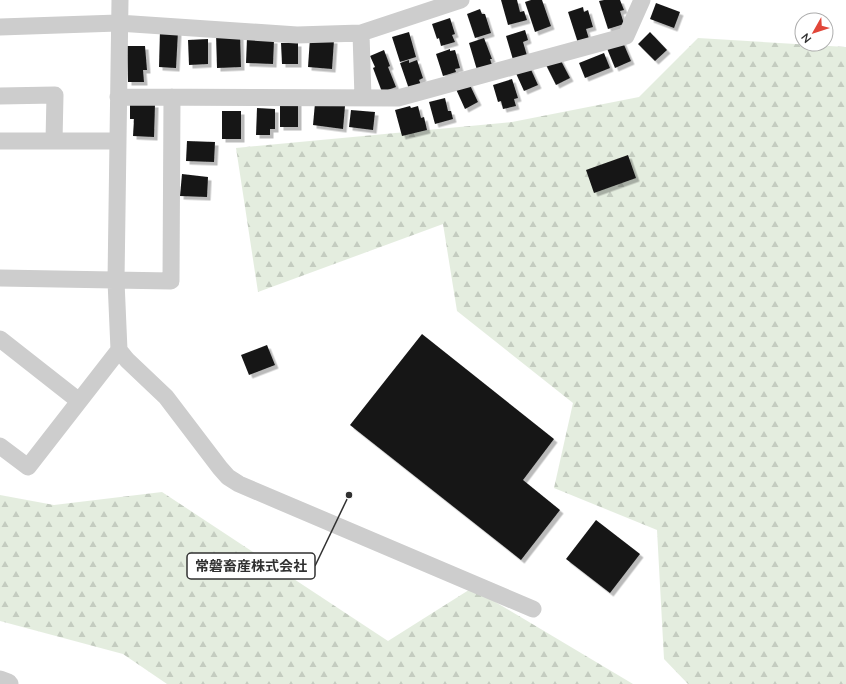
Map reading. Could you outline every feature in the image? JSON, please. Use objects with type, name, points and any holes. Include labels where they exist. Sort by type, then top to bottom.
[{"type":"street","points":[[120,0],[118,23],[116,281],[120,350],[127,360],[166,397],[220,468],[238,484],[533,609]]},
{"type":"street","points":[[0,28],[118,23],[297,35],[361,33],[461,0]]},
{"type":"street","points":[[118,97],[398,98],[626,36],[642,0]]},
{"type":"street","points":[[361,33],[363,98]]},
{"type":"street","points":[[0,96],[55,95],[54,141]]},
{"type":"street","points":[[0,278],[171,281],[172,97]]},
{"type":"street","points":[[0,141],[118,140]]},
{"type":"street","points":[[0,339],[80,401]]},
{"type":"street","points":[[0,446],[28,467],[120,350]]},
{"type":"street","points":[[0,681],[8,684]]},
{"type":"green space","points":[[698,38],[794,44],[794,52],[834,52],[834,46],[846,47],[846,684],[688,684],[664,659],[657,530],[554,488],[573,403],[457,311],[443,224],[258,292],[236,148],[512,122],[639,97]]},
{"type":"green space","points":[[162,492],[388,641],[472,588],[633,684],[167,684],[123,654],[0,621],[0,495],[54,505]]},
{"type":"building","points":[[501,0],[517,0],[520,12],[524,11],[527,20],[508,25]]},
{"type":"building","points":[[531,0],[542,0],[551,26],[535,32],[525,2]]},
{"type":"building","points":[[620,0],[624,10],[620,11],[624,24],[608,29],[599,1]]},
{"type":"building","points":[[656,3],[680,12],[674,28],[650,19]]},
{"type":"building","points":[[583,7],[584,12],[588,10],[593,27],[586,29],[589,39],[578,43],[568,12]]},
{"type":"building","points":[[480,9],[482,14],[485,14],[491,33],[475,38],[467,14]]},
{"type":"building","points":[[450,18],[455,34],[452,35],[455,42],[441,46],[432,24]]},
{"type":"building","points":[[160,30],[178,31],[176,68],[159,67]]},
{"type":"building","points":[[525,30],[528,40],[523,42],[528,59],[514,63],[506,36]]},
{"type":"building","points":[[409,32],[416,57],[400,62],[392,37]]},
{"type":"building","points":[[650,32],[667,50],[655,61],[638,44]]},
{"type":"building","points":[[216,34],[240,34],[241,67],[217,68]]},
{"type":"building","points":[[247,38],[274,40],[273,64],[246,63]]},
{"type":"building","points":[[310,38],[334,40],[332,69],[308,67]]},
{"type":"building","points":[[484,38],[492,59],[490,59],[492,65],[477,70],[469,43]]},
{"type":"building","points":[[208,39],[208,64],[189,65],[188,40]]},
{"type":"building","points":[[622,40],[631,61],[615,68],[606,46]]},
{"type":"building","points":[[281,43],[298,43],[298,64],[282,64]]},
{"type":"building","points":[[127,46],[145,46],[147,70],[143,70],[144,82],[128,82]]},
{"type":"building","points":[[450,49],[450,51],[455,50],[460,68],[455,69],[456,72],[443,76],[436,54]]},
{"type":"building","points":[[384,50],[390,66],[388,67],[396,87],[382,92],[373,68],[375,67],[370,56]]},
{"type":"building","points":[[604,53],[610,68],[585,78],[579,63]]},
{"type":"building","points":[[559,57],[570,78],[556,85],[545,63]]},
{"type":"building","points":[[409,60],[409,63],[417,60],[423,78],[419,80],[421,85],[409,89],[400,63]]},
{"type":"building","points":[[528,63],[538,85],[524,91],[514,69]]},
{"type":"building","points":[[512,79],[518,98],[514,99],[516,106],[503,109],[501,101],[498,102],[493,85]]},
{"type":"building","points":[[468,81],[478,102],[465,109],[455,87]]},
{"type":"building","points":[[445,98],[448,111],[451,111],[453,119],[435,124],[429,102]]},
{"type":"building","points":[[280,101],[298,101],[298,127],[280,127]]},
{"type":"building","points":[[130,103],[155,104],[154,137],[133,136],[134,119],[130,119]]},
{"type":"building","points":[[315,103],[345,106],[343,129],[313,125]]},
{"type":"building","points":[[410,106],[411,108],[418,106],[421,118],[424,117],[427,130],[402,136],[395,110]]},
{"type":"building","points":[[257,108],[275,109],[275,129],[270,129],[270,135],[256,135]]},
{"type":"building","points":[[351,110],[375,112],[373,130],[349,127]]},
{"type":"building","points":[[222,111],[241,111],[241,139],[222,139]]},
{"type":"building","points":[[187,141],[215,142],[214,162],[186,161]]},
{"type":"building","points":[[628,155],[636,178],[594,193],[586,170]]},
{"type":"building","points":[[182,174],[208,177],[207,197],[180,196]]},
{"type":"building","points":[[422,334],[554,439],[523,480],[560,510],[521,560],[350,425]]},
{"type":"building","points":[[267,345],[275,365],[249,375],[241,355]]},
{"type":"building","points":[[596,520],[640,554],[610,593],[566,559]]},
{"type":"place","name":"常磐畜産株式会社","points":[[349,495]]}]
